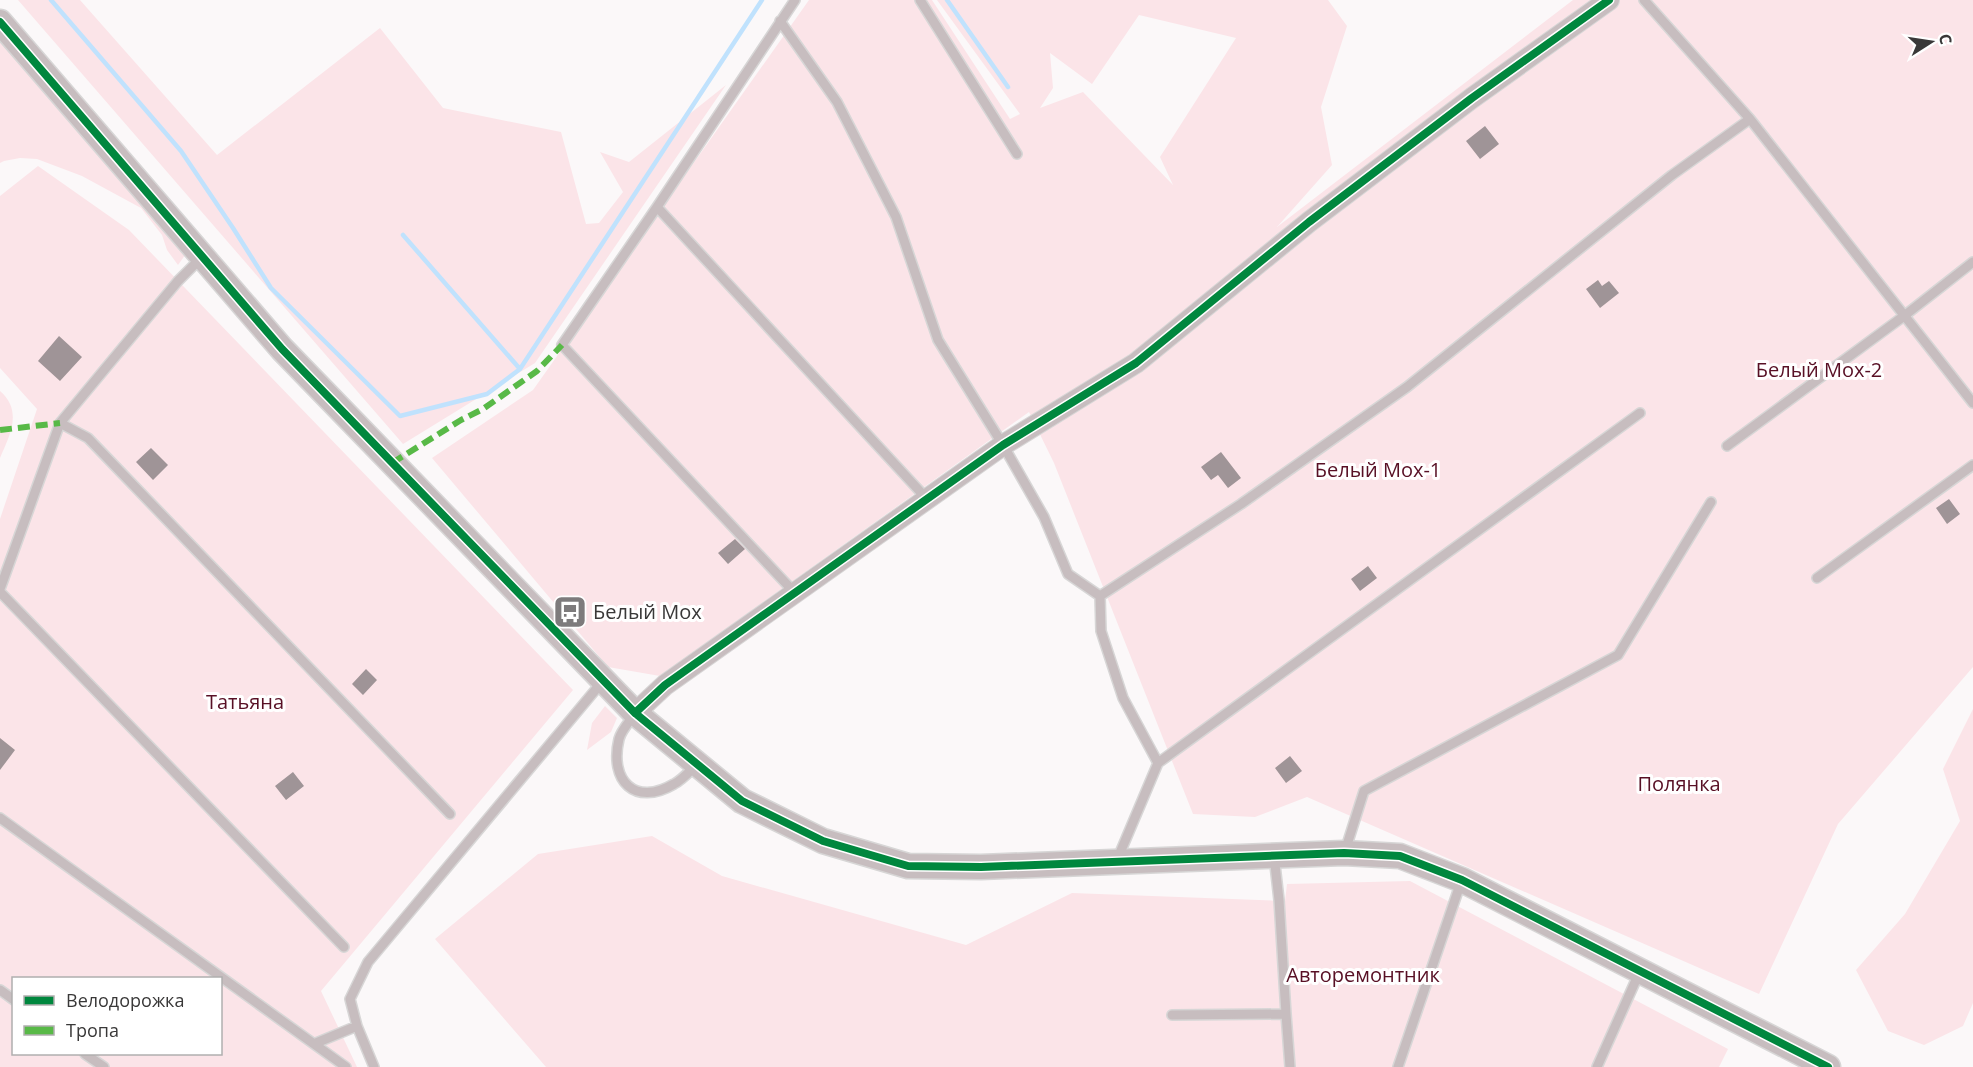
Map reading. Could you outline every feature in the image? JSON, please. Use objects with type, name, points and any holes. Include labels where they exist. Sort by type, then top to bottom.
[{"type":"street","points":[[635,713],[665,685],[1003,445],[1136,363],[1309,222],[1472,99],[1609,0]]},
{"type":"street","points":[[0,22],[282,349],[635,713],[742,801],[823,841],[908,866],[981,867],[1344,853],[1400,856],[1462,880],[1828,1067]]},
{"type":"lane","points":[[795,0],[562,345],[795,593]]},
{"type":"lane","points":[[920,0],[1017,154]]},
{"type":"lane","points":[[1644,0],[1750,119],[1973,403]]},
{"type":"lane","points":[[780,21],[837,102],[896,218],[938,340],[1003,445],[1044,517],[1068,574],[1100,596]]},
{"type":"lane","points":[[1100,596],[1241,504],[1407,387],[1672,175],[1750,119]]},
{"type":"lane","points":[[657,207],[927,499]]},
{"type":"lane","points":[[202,257],[178,281],[60,423],[0,591],[344,947]]},
{"type":"lane","points":[[1727,446],[1904,316],[1973,262]]},
{"type":"lane","points":[[1116,862],[1158,763],[1640,413]]},
{"type":"lane","points":[[60,423],[88,438],[450,814]]},
{"type":"lane","points":[[1817,578],[1973,465]]},
{"type":"lane","points":[[1344,853],[1364,791],[1618,655],[1711,502]]},
{"type":"lane","points":[[1100,596],[1101,632],[1123,698],[1158,763]]},
{"type":"lane","points":[[374,1067],[357,1026],[350,999],[368,962],[603,680]]},
{"type":"lane","points":[[635,713],[619,737],[617,756],[619,774],[626,786],[641,792],[659,791],[676,783],[697,765]]},
{"type":"lane","points":[[0,818],[316,1043],[346,1067]]},
{"type":"lane","points":[[1274,856],[1290,1067]]},
{"type":"lane","points":[[1398,1067],[1462,880]]},
{"type":"lane","points":[[1597,1067],[1640,970]]},
{"type":"lane","points":[[1172,1015],[1286,1014]]},
{"type":"lane","points":[[316,1043],[357,1026]]},
{"type":"lane","points":[[89,1055],[104,1067]]},
{"type":"green space","points":[[18,0],[80,0],[217,155],[380,28],[443,108],[561,132],[586,224],[599,223],[623,192],[600,152],[629,162],[726,85],[535,363],[403,444]]},
{"type":"green space","name":"Белый Мох-1","points":[[809,0],[932,0],[1010,119],[1020,114],[937,0],[1328,0],[1347,26],[1321,107],[1332,165],[1277,227],[1573,0],[1973,0],[1973,667],[1838,824],[1759,994],[1307,797],[1255,817],[1193,814],[1054,463],[1029,412],[660,676],[608,667],[432,458],[533,390]],"holes":[[[1139,15],[1236,38],[1160,157],[1173,185],[1083,92],[1040,108],[1053,88],[1050,53],[1092,84]]]},
{"type":"green space","points":[[0,34],[188,251],[178,265],[167,250],[162,235],[141,208],[82,176],[37,159],[20,158],[0,163]]},
{"type":"green space","name":"Татьяна","points":[[38,166],[129,230],[573,690],[321,991],[357,1067],[0,1067],[0,519],[37,409],[0,368],[0,196]]},
{"type":"green space","points":[[0,391],[7,399],[13,415],[10,432],[0,458]]},
{"type":"green space","points":[[605,706],[617,718],[611,732],[587,750],[592,723]]},
{"type":"green space","points":[[1973,709],[1973,1003],[1963,1026],[1924,1045],[1888,1031],[1856,970],[1905,914],[1960,821],[1943,769]]},
{"type":"green space","name":"Авторемонтник","points":[[652,836],[722,876],[966,945],[1072,893],[1285,901],[1287,884],[1410,881],[1728,1049],[1719,1067],[546,1067],[435,939],[538,854]]},
{"type":"building","points":[[1485,126],[1499,144],[1480,159],[1466,141]]},
{"type":"building","points":[[1598,280],[1602,286],[1609,281],[1619,293],[1600,308],[1586,289]]},
{"type":"building","points":[[59,336],[82,357],[60,381],[38,361]]},
{"type":"building","points":[[151,448],[168,465],[153,480],[136,462]]},
{"type":"building","points":[[1221,452],[1241,478],[1228,488],[1218,475],[1211,480],[1201,467]]},
{"type":"building","points":[[1949,499],[1960,514],[1947,524],[1936,508]]},
{"type":"building","points":[[735,539],[745,549],[728,564],[718,553]]},
{"type":"building","points":[[1368,566],[1377,578],[1360,591],[1351,579]]},
{"type":"building","points":[[366,669],[377,680],[363,695],[352,684]]},
{"type":"building","points":[[0,738],[15,750],[0,770]]},
{"type":"building","points":[[1290,756],[1302,771],[1286,783],[1275,768]]},
{"type":"building","points":[[293,772],[304,786],[286,800],[275,786]]},
{"type":"waterway","points":[[51,0],[181,151],[271,288],[400,416],[487,394],[520,369],[762,0]]},
{"type":"waterway","points":[[947,0],[1008,87]]},
{"type":"waterway","points":[[403,235],[520,369]]},
{"type":"marked path","points":[[392,463],[483,409],[537,371],[562,345]]},
{"type":"marked path","points":[[0,430],[60,423]]},
{"type":"cycle path","points":[[635,713],[665,685],[1003,445],[1136,363],[1309,222],[1472,98],[1609,0]]},
{"type":"cycle path","points":[[0,22],[282,349],[635,713],[742,801],[823,841],[908,866],[981,867],[1344,853],[1400,856],[1462,880],[1828,1067]]},
{"type":"place","name":"Белый Мох","points":[[570,612]]},
{"type":"park label","name":"Белый Мох-2","points":[[1819,370]]},
{"type":"park label","name":"Полянка","points":[[1679,784]]}]
